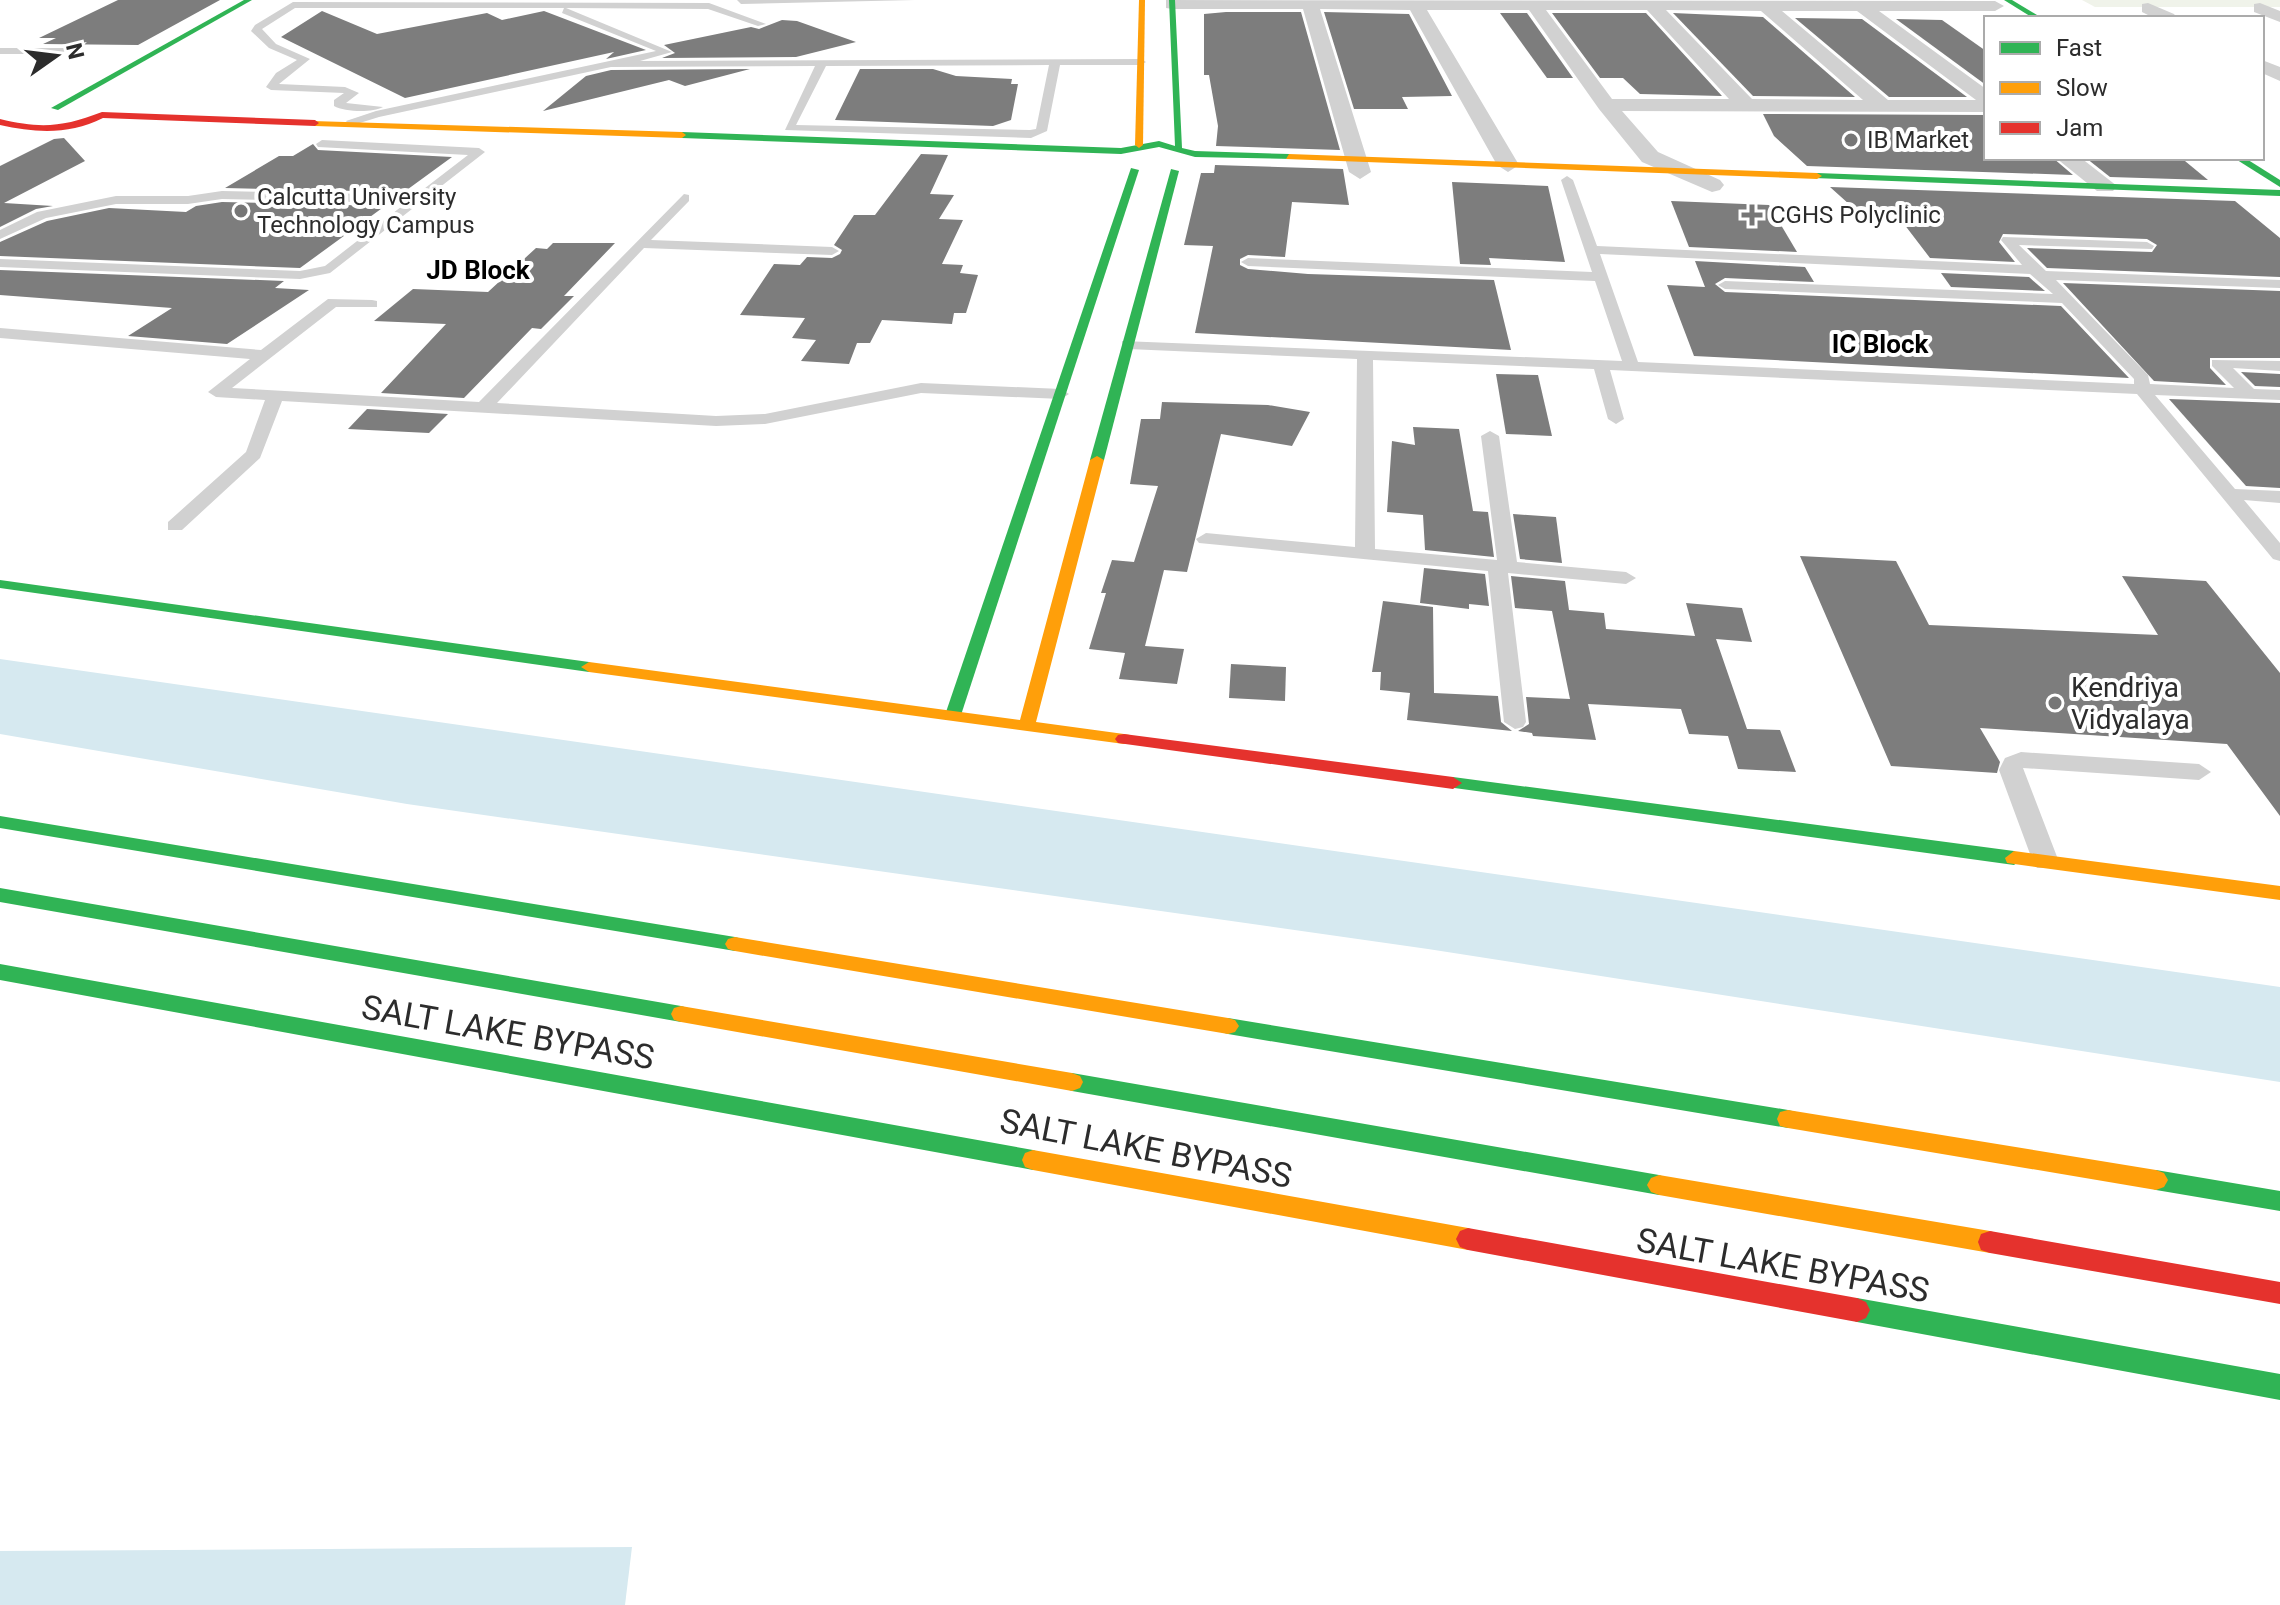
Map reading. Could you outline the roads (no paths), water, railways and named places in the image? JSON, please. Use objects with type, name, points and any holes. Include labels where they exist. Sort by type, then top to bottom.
[{"type":"street","points":[[55,108],[249,0]]},
{"type":"street","points":[[76,125],[277,0]]},
{"type":"street","points":[[1027,725],[1089,464],[1128,344],[1123,275],[1128,157],[1140,118],[1142,0]]},
{"type":"street","points":[[953,715],[1045,460],[1061,394],[1185,159],[1177,118],[1172,2],[1861,6],[1996,2],[2033,16]]},
{"type":"street","points":[[1996,2],[2013,16]]},
{"type":"street","points":[[1408,3],[1508,165]]},
{"type":"street","points":[[1310,4],[1358,166]]},
{"type":"street","points":[[1760,4],[1883,106]]},
{"type":"street","points":[[1534,5],[1606,105],[1650,157],[1712,185]]},
{"type":"street","points":[[1651,5],[1746,105]]},
{"type":"street","points":[[1861,6],[1984,97]]},
{"type":"street","points":[[2148,8],[2164,16]]},
{"type":"street","points":[[2260,8],[2280,17]]},
{"type":"street","points":[[1141,29],[1173,29]]},
{"type":"street","points":[[1606,105],[1984,106]]},
{"type":"street","points":[[7,128],[35,112],[55,108],[1185,159]]},
{"type":"street","points":[[1140,118],[1177,118]]},
{"type":"street","points":[[7,128],[44,130],[76,125],[1128,157],[1358,166],[1567,180],[2280,206]]},
{"type":"street","points":[[2070,160],[2105,186]]},
{"type":"street","points":[[2242,160],[2280,184]]},
{"type":"street","points":[[1358,166],[1508,165],[2280,193]]},
{"type":"street","points":[[0,584],[2280,893]]},
{"type":"street","points":[[0,822],[2280,1201]]},
{"type":"street","name":"SALT LAKE BYPASS","points":[[0,895],[2280,1293]]},
{"type":"street","name":"SALT LAKE BYPASS","points":[[0,972],[2280,1387]]},
{"type":"lane","points":[[741,1],[910,0]]},
{"type":"lane","points":[[397,110],[340,106],[340,100],[354,93],[345,90],[271,87],[280,75],[305,59],[278,51],[264,41],[256,31],[258,27],[293,5],[709,6],[761,24]]},
{"type":"lane","points":[[350,123],[397,110],[667,52],[551,6]]},
{"type":"lane","points":[[0,51],[80,51]]},
{"type":"lane","points":[[822,63],[789,128],[1031,134],[1041,131],[1055,62]]},
{"type":"lane","points":[[609,64],[1141,62]]},
{"type":"lane","points":[[0,263],[300,275],[330,269],[479,152],[499,140]]},
{"type":"lane","points":[[322,144],[479,152]]},
{"type":"lane","points":[[1567,180],[1594,250],[1632,367]]},
{"type":"lane","points":[[0,235],[42,215],[116,200],[188,200],[222,195],[419,199]]},
{"type":"lane","points":[[483,408],[684,198]]},
{"type":"lane","points":[[2147,246],[2008,240],[2142,378],[2142,389],[2280,555]]},
{"type":"lane","points":[[639,244],[832,251]]},
{"type":"lane","points":[[1594,250],[2280,284]]},
{"type":"lane","points":[[1248,262],[1603,277]]},
{"type":"lane","points":[[1725,285],[2065,299]]},
{"type":"lane","points":[[372,304],[333,302],[216,392],[716,421],[765,419],[921,388],[1061,394]]},
{"type":"lane","points":[[0,333],[264,355]]},
{"type":"lane","points":[[1128,344],[2280,395]]},
{"type":"lane","points":[[1365,356],[1365,554]]},
{"type":"lane","points":[[2249,394],[2218,363],[2280,366]]},
{"type":"lane","points":[[1601,366],[1616,419]]},
{"type":"lane","points":[[175,526],[254,454],[275,396]]},
{"type":"lane","points":[[1490,436],[1515,722]]},
{"type":"lane","points":[[2230,494],[2280,497]]},
{"type":"lane","points":[[1206,539],[1626,578]]},
{"type":"lane","points":[[2046,862],[2011,770],[2013,763],[2021,760],[2199,772]]},
{"type":"place","name":"IB Market","points":[[1851,140]]},
{"type":"place","name":"Calcutta University Technology Campus","points":[[241,211]]},
{"type":"place","name":"CGHS Polyclinic","points":[[1752,215]]},
{"type":"place","name":"Kendriya Vidyalaya","points":[[2055,703]]},
{"type":"district","name":"JD Block","points":[[478,270]]},
{"type":"district","name":"IC Block","points":[[1880,344]]}]
